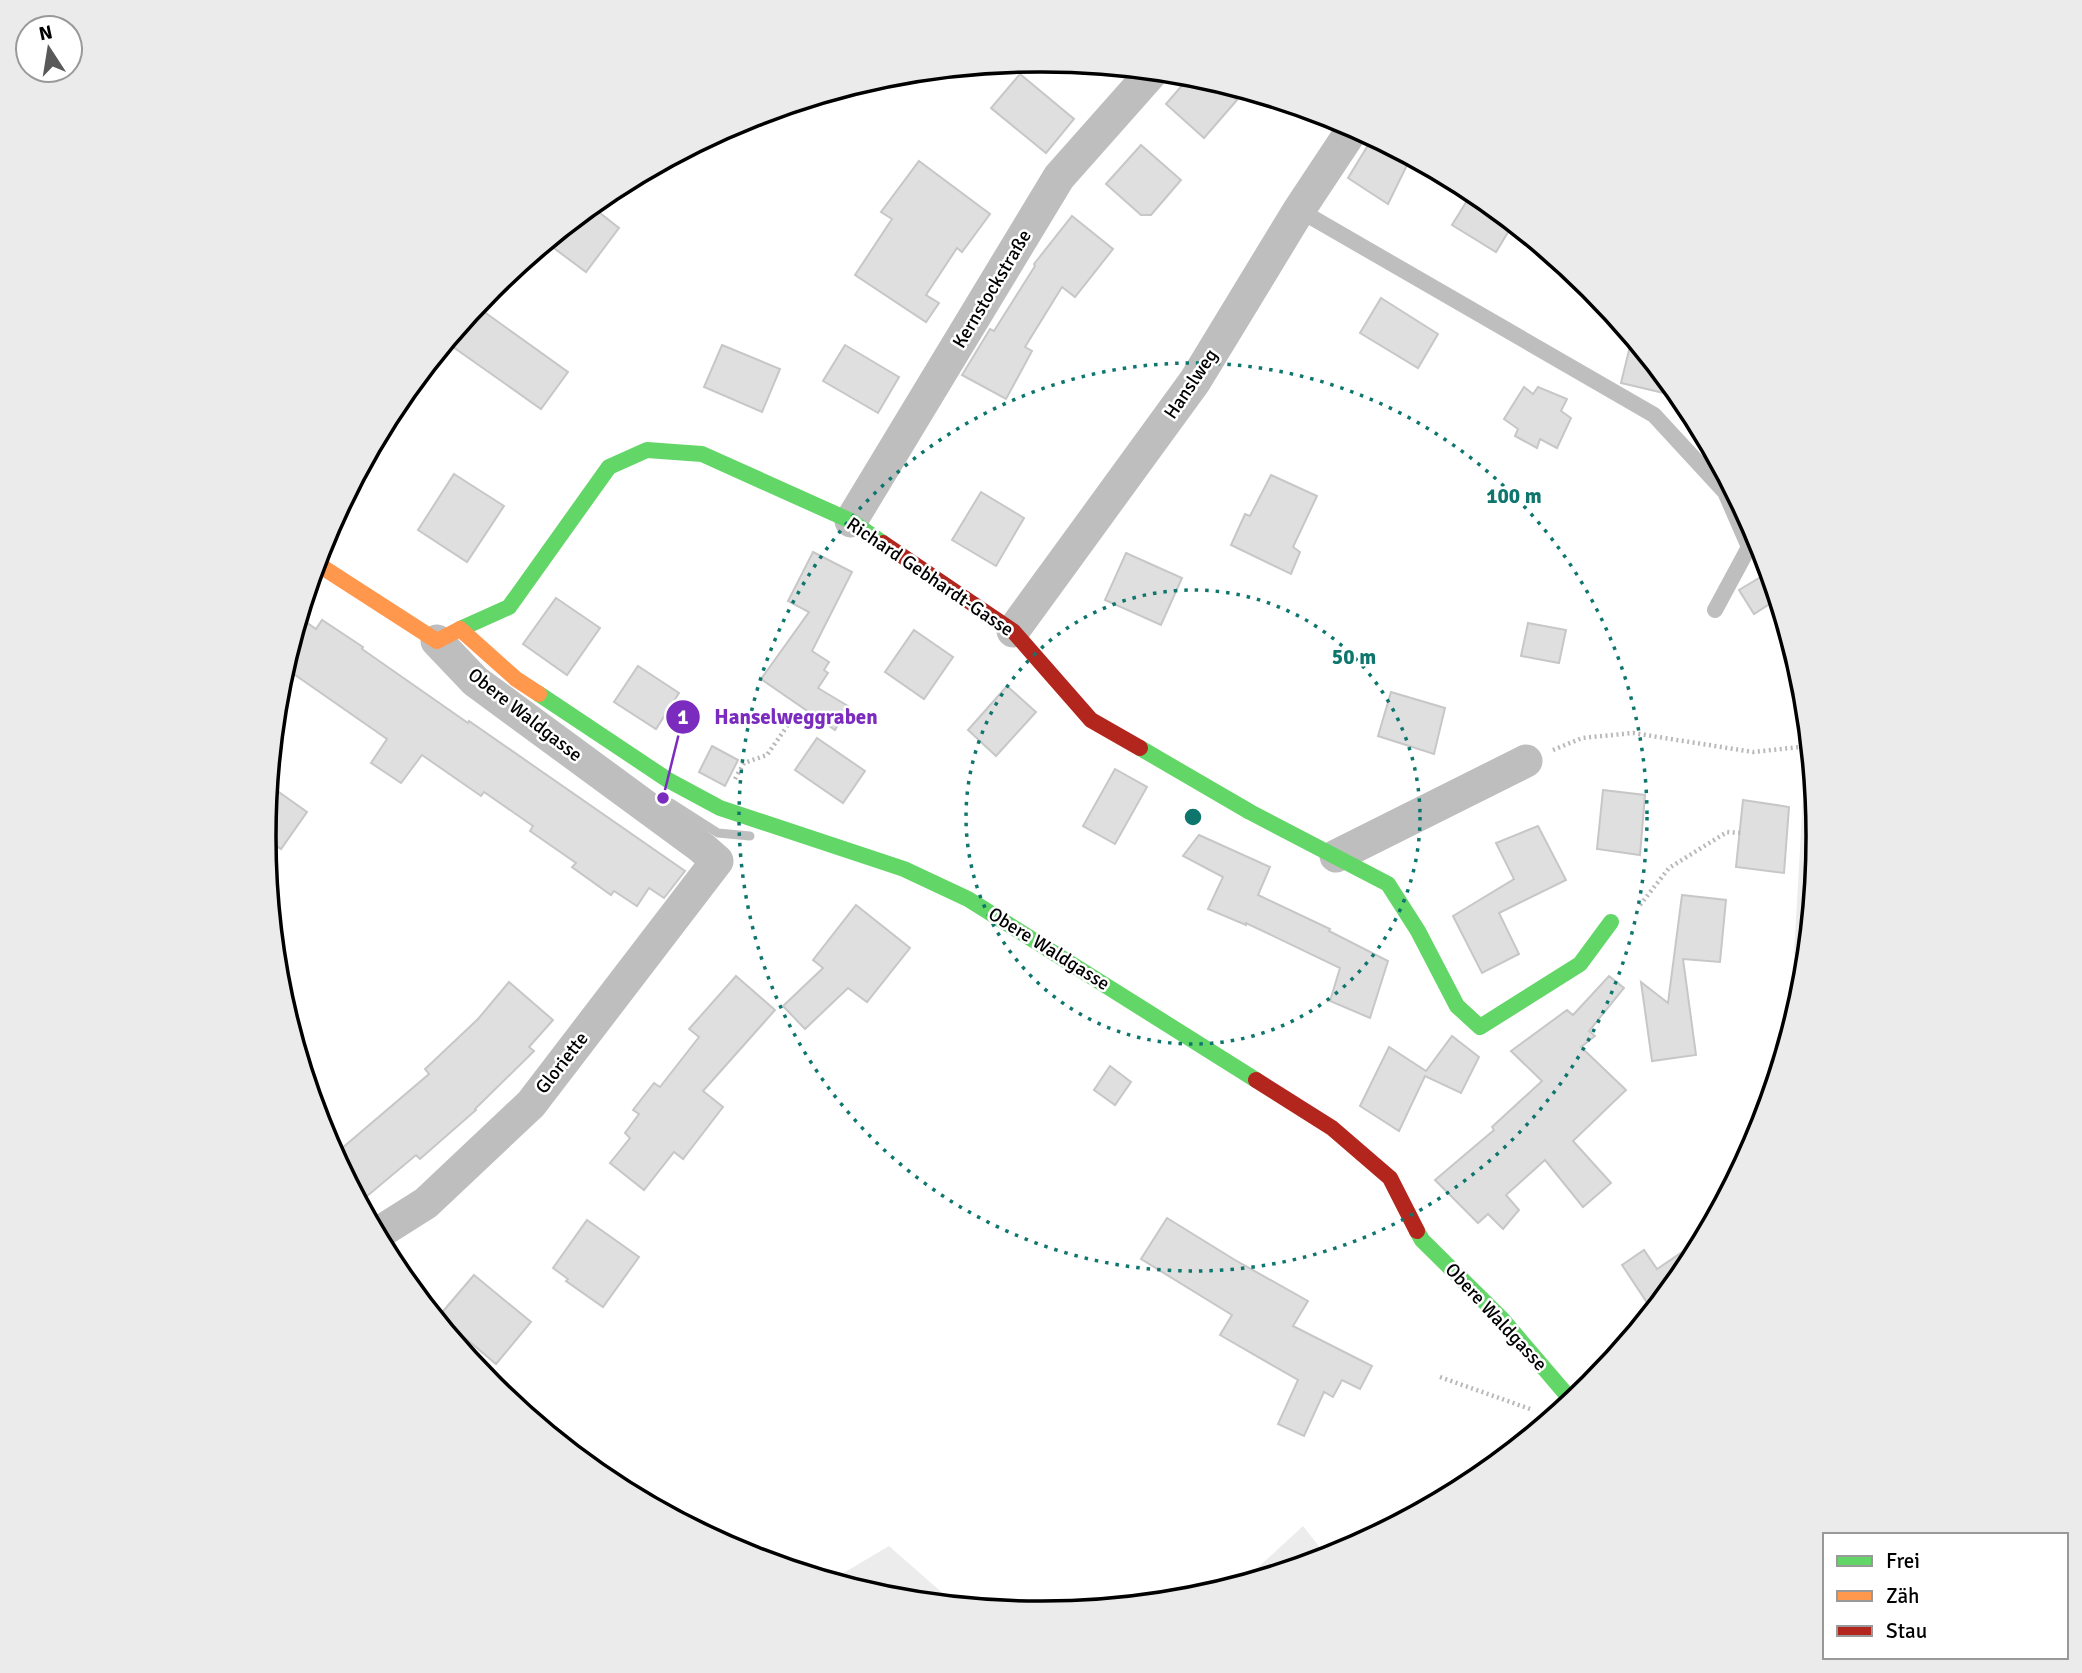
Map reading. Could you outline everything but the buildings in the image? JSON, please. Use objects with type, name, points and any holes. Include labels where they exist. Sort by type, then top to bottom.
[{"type":"street","name":"Kernstockstraße","points":[[851,522],[1059,177],[1146,79]]},
{"type":"street","name":"Hanslweg","points":[[1013,631],[1195,381],[1299,210],[1348,136]]},
{"type":"street","name":"Richard Gebhardt-Gasse","points":[[449,635],[509,607],[609,467],[647,450],[702,454],[851,522],[1013,631],[1091,720],[1250,812],[1388,884],[1418,931],[1457,1006],[1480,1027],[1580,964],[1611,922]]},
{"type":"street","name":"Obere Waldgasse","points":[[325,568],[449,635],[668,780],[720,808],[904,869],[968,899],[1332,1128],[1390,1178],[1422,1240],[1502,1319],[1565,1393]]},
{"type":"street","name":"Obere Waldgasse","points":[[449,635],[475,681],[717,861]]},
{"type":"street","points":[[1336,856],[1526,761]]},
{"type":"street","name":"Gloriette","points":[[385,1229],[426,1203],[531,1104],[717,861]]},
{"type":"lane","points":[[1299,210],[1654,415],[1722,489]]},
{"type":"lane","points":[[1715,610],[1749,547],[1741,529]]},
{"type":"path","points":[[720,808],[744,763],[767,755],[799,709]]},
{"type":"path","points":[[1526,761],[1582,738],[1633,733],[1753,752],[1800,747]]},
{"type":"path","points":[[1611,922],[1630,919],[1669,868],[1727,832],[1740,833]]},
{"type":"path","points":[[1440,1377],[1543,1413]]},
{"type":"shaded area","points":[[1804,783],[1806,836],[1804,887],[1796,957]]},
{"type":"shaded area","points":[[1303,1526],[1320,1548],[1287,1561],[1255,1570]]},
{"type":"shaded area","points":[[889,1546],[945,1595],[892,1587],[841,1574]]},
{"type":"waterway","points":[[671,803],[718,833],[750,836]]},
{"type":"traffic: fast","points":[[460,629],[509,607],[609,467],[647,450],[702,454],[851,521],[883,543]]},
{"type":"traffic: fast","points":[[539,694],[668,780],[720,808],[904,869],[968,899],[1256,1080]]},
{"type":"traffic: fast","points":[[1140,748],[1250,812],[1388,884],[1418,931],[1457,1006],[1480,1027],[1580,964],[1611,922]]},
{"type":"traffic: fast","points":[[1417,1231],[1422,1240],[1502,1319],[1565,1393]]},
{"type":"traffic: slow","points":[[325,569],[437,641],[460,629],[516,679],[539,694]]},
{"type":"traffic: jam","points":[[883,543],[1013,631],[1091,720],[1140,748]]},
{"type":"traffic: jam","points":[[1256,1080],[1332,1128],[1390,1178],[1417,1231]]},
{"type":"place","name":"Hanselweggraben","points":[[663,798]]}]
